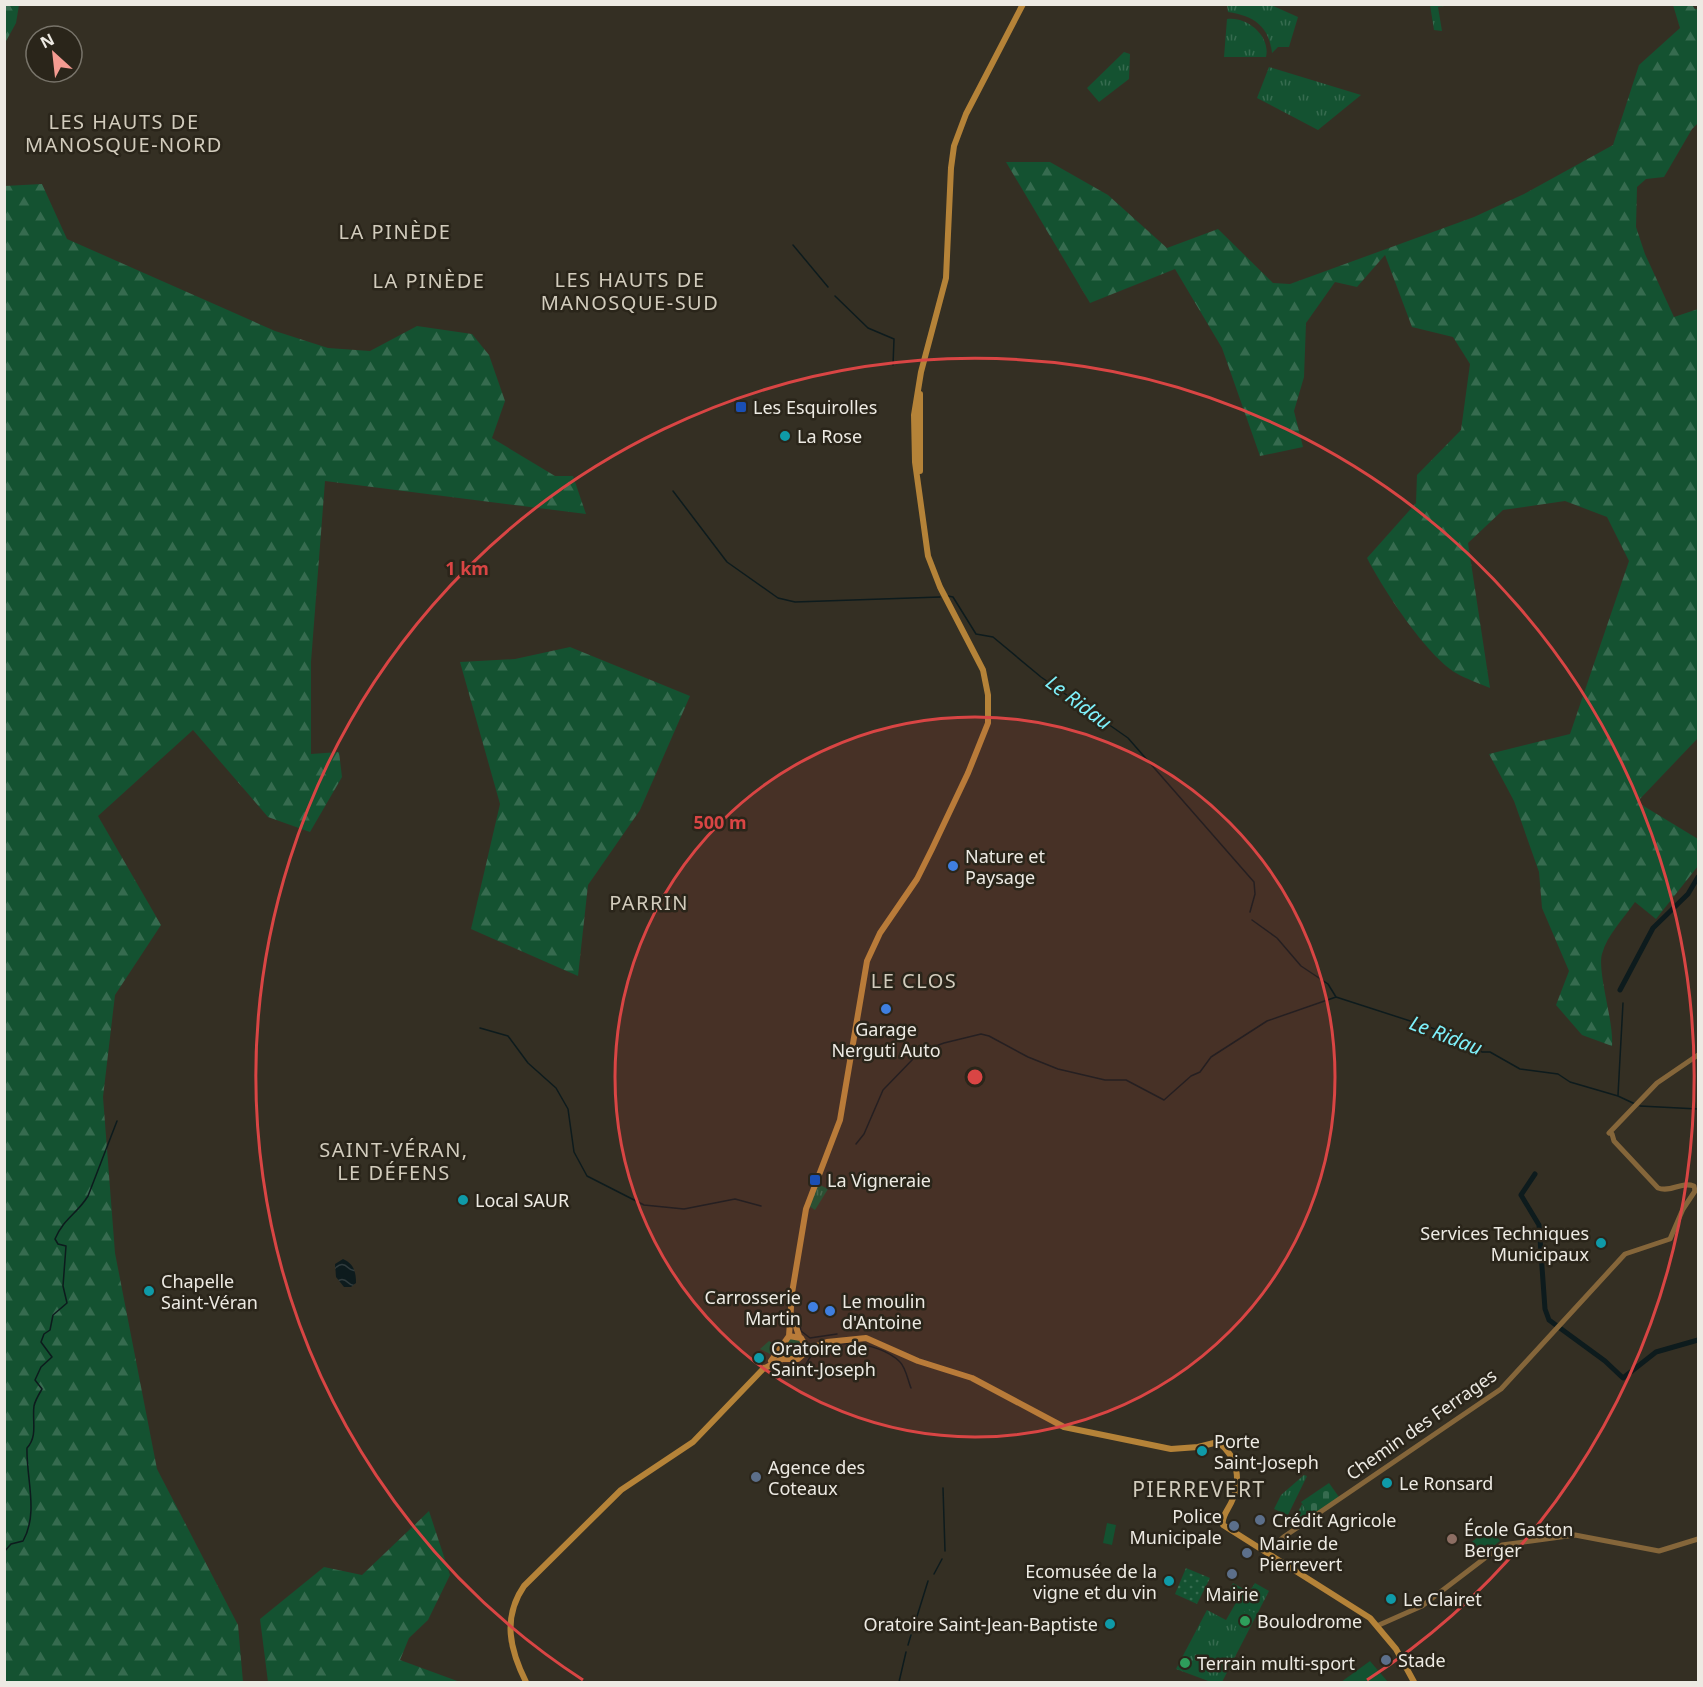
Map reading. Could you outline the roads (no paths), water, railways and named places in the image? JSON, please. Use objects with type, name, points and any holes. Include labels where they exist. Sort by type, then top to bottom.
[{"type":"main road","points":[[526,1683],[512,1647],[509,1628],[513,1605],[524,1586],[621,1490],[693,1442],[763,1369],[789,1336],[806,1209],[840,1120],[867,961],[880,933],[927,860],[966,778],[988,723],[988,695],[982,670],[931,565],[923,535],[916,414],[917,387],[927,356],[947,271],[950,184],[954,146],[966,114],[1023,6]]},
{"type":"main road","points":[[792,1310],[805,1351]]},
{"type":"main road","points":[[789,1336],[827,1342]]},
{"type":"main road","points":[[763,1369],[788,1359],[798,1359],[805,1351],[827,1342],[854,1337],[873,1340],[918,1361],[972,1378],[1064,1427],[1171,1449],[1198,1447],[1218,1442],[1234,1460],[1237,1469],[1234,1494],[1222,1523],[1379,1626],[1396,1649],[1414,1683]]},
{"type":"main road","points":[[781,1349],[788,1359]]},
{"type":"street","name":"Chemin des Ferrages","points":[[1266,1552],[1285,1536],[1501,1389],[1625,1254],[1670,1239],[1683,1209],[1696,1189],[1690,1184],[1670,1190],[1658,1188],[1614,1142],[1612,1132],[1657,1083],[1698,1054]]},
{"type":"street","points":[[1379,1626],[1422,1606],[1502,1545],[1575,1535],[1651,1551],[1698,1539]]},
{"type":"water","points":[[343,1259],[350,1263],[355,1272],[356,1283],[351,1287],[344,1287],[336,1277],[335,1264]]},
{"type":"waterway","points":[[793,245],[828,287]]},
{"type":"waterway","points":[[835,296],[868,328],[894,339],[893,365]]},
{"type":"waterway","name":"Le Ridau","points":[[673,491],[727,562],[778,598],[795,602],[940,597]]},
{"type":"waterway","name":"Le Ridau","points":[[948,596],[953,597],[976,634],[993,637],[1041,677],[1128,738],[1254,882],[1255,894],[1250,912]]},
{"type":"waterway","points":[[1620,990],[1653,928],[1688,894],[1698,877]]},
{"type":"waterway","name":"Le Ridau","points":[[1252,920],[1277,938],[1301,966],[1328,984],[1336,997],[1469,1040],[1482,1052],[1490,1052],[1520,1069],[1558,1074],[1570,1082],[1618,1096],[1635,1104]]},
{"type":"waterway","points":[[856,1144],[864,1134],[883,1090],[913,1059],[925,1050],[944,1043],[981,1034],[989,1036],[1028,1057],[1058,1069],[1105,1080],[1126,1080],[1164,1100],[1191,1076],[1200,1072],[1211,1057],[1267,1021],[1336,997]]},
{"type":"waterway","points":[[1618,1095],[1623,1003]]},
{"type":"waterway","points":[[480,1028],[508,1036],[528,1063],[556,1088],[568,1109],[574,1152],[587,1176],[644,1205],[684,1209],[735,1199],[761,1206]]},
{"type":"waterway","name":"Le Ridau","points":[[1640,1106],[1698,1109]]},
{"type":"waterway","points":[[4,1552],[11,1544],[23,1541],[28,1530],[31,1495],[27,1448],[34,1433],[34,1406],[42,1389],[35,1380],[41,1367],[52,1357],[41,1342],[44,1334],[50,1330],[53,1315],[67,1303],[63,1286],[66,1246],[58,1244],[55,1239],[62,1226],[88,1196],[117,1121]]},
{"type":"waterway","points":[[1535,1174],[1521,1195],[1539,1225],[1545,1309],[1549,1320],[1605,1361],[1623,1378],[1656,1352],[1698,1340]]},
{"type":"waterway","points":[[798,1316],[801,1331],[810,1338],[837,1334]]},
{"type":"waterway","points":[[806,1364],[813,1354],[824,1348],[837,1344],[865,1345],[879,1349],[900,1362],[911,1388]]},
{"type":"waterway","points":[[943,1488],[945,1551]]},
{"type":"waterway","points":[[934,1574],[942,1559]]},
{"type":"waterway","points":[[914,1626],[928,1581]]},
{"type":"waterway","points":[[908,1645],[911,1635]]},
{"type":"waterway","points":[[899,1682],[906,1652]]},
{"type":"place","name":"Les Esquirolles","points":[[741,407]]},
{"type":"place","name":"La Rose","points":[[785,436]]},
{"type":"place","name":"Nature et Paysage","points":[[953,866]]},
{"type":"place","name":"Garage Nerguti Auto","points":[[886,1009]]},
{"type":"place","name":"La Vigneraie","points":[[815,1180]]},
{"type":"place","name":"Local SAUR","points":[[463,1200]]},
{"type":"place","name":"Services Techniques Municipaux","points":[[1601,1243]]},
{"type":"place","name":"Chapelle Saint-Véran","points":[[149,1291]]},
{"type":"place","name":"Carrosserie Martin","points":[[813,1307]]},
{"type":"place","name":"Le moulin d'Antoine","points":[[830,1311]]},
{"type":"place","name":"Oratoire de Saint-Joseph","points":[[759,1358]]},
{"type":"place","name":"Porte Saint-Joseph","points":[[1202,1451]]},
{"type":"place","name":"Agence des Coteaux","points":[[756,1477]]},
{"type":"place","name":"Le Ronsard","points":[[1387,1483]]},
{"type":"place","name":"Crédit Agricole","points":[[1260,1520]]},
{"type":"place","name":"Police Municipale","points":[[1234,1526]]},
{"type":"place","name":"École Gaston Berger","points":[[1452,1539]]},
{"type":"place","name":"Mairie de Pierrevert","points":[[1247,1553]]},
{"type":"place","name":"Mairie","points":[[1232,1574]]},
{"type":"place","name":"Ecomusée de la vigne et du vin","points":[[1169,1581]]},
{"type":"place","name":"Le Clairet","points":[[1391,1599]]},
{"type":"place","name":"Boulodrome","points":[[1245,1621]]},
{"type":"place","name":"Oratoire Saint-Jean-Baptiste","points":[[1110,1624]]},
{"type":"place","name":"Stade","points":[[1386,1660]]},
{"type":"place","name":"Terrain multi-sport","points":[[1185,1663]]},
{"type":"district","name":"LES HAUTS DE MANOSQUE-NORD","points":[[124,132]]},
{"type":"district","name":"LA PINÈDE","points":[[395,231]]},
{"type":"district","name":"LA PINÈDE","points":[[429,280]]},
{"type":"district","name":"LES HAUTS DE MANOSQUE-SUD","points":[[630,290]]},
{"type":"district","name":"PARRIN","points":[[649,902]]},
{"type":"district","name":"LE CLOS","points":[[914,980]]},
{"type":"district","name":"SAINT-VÉRAN, LE DÉFENS","points":[[394,1160]]},
{"type":"district","name":"PIERREVERT","points":[[1199,1489]]}]
